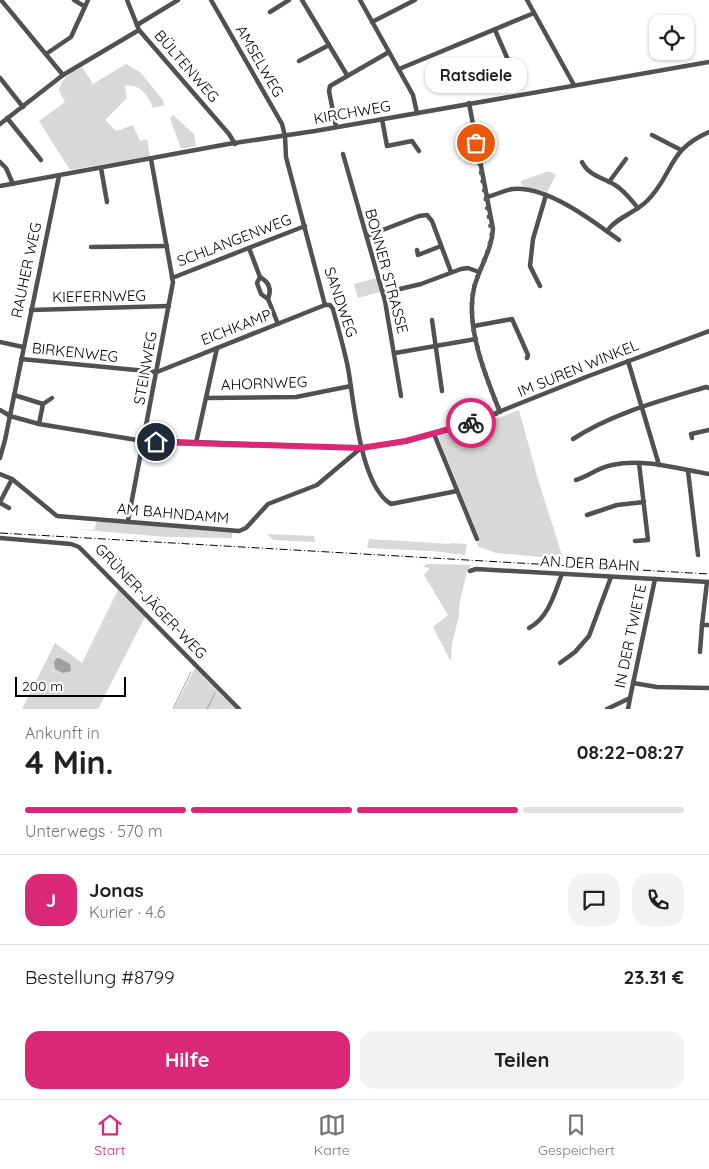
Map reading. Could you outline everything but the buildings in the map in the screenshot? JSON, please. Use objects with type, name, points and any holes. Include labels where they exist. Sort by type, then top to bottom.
[{"type":"street","points":[[1,0],[63,75]]},
{"type":"street","points":[[74,0],[84,6]]},
{"type":"street","points":[[46,54],[71,37],[88,0]]},
{"type":"street","name":"BÜLTENWEG","points":[[127,0],[138,28],[230,134],[235,144]]},
{"type":"street","points":[[0,124],[63,75],[138,28],[178,0]]},
{"type":"street","name":"AMSELWEG","points":[[210,0],[282,122],[285,136]]},
{"type":"street","points":[[270,12],[289,0]]},
{"type":"street","points":[[302,0],[347,75]]},
{"type":"street","points":[[360,0],[412,95],[417,113]]},
{"type":"street","points":[[372,22],[415,0]]},
{"type":"street","points":[[527,0],[574,85]]},
{"type":"street","points":[[399,70],[534,14]]},
{"type":"street","points":[[495,30],[512,69]]},
{"type":"street","points":[[299,61],[329,45]]},
{"type":"street","points":[[336,127],[329,88],[347,75],[389,52]]},
{"type":"street","name":"KIRCHWEG","points":[[0,186],[709,62]]},
{"type":"street","points":[[0,78],[23,107]]},
{"type":"street","points":[[469,104],[492,226],[491,244],[479,272],[472,303],[474,326],[486,374],[500,412]]},
{"type":"street","points":[[7,118],[41,160]]},
{"type":"street","points":[[382,119],[387,146],[412,141],[419,151]]},
{"type":"street","points":[[607,231],[614,222],[638,208],[656,190],[680,150],[693,140],[709,133]]},
{"type":"street","points":[[652,135],[680,150]]},
{"type":"street","name":"SANDWEG","points":[[285,136],[286,157],[326,305],[330,305],[333,309],[345,353],[361,448],[376,485],[389,503],[396,504],[457,492]]},
{"type":"street","name":"BONNER STRASSE","points":[[343,154],[383,293],[401,396]]},
{"type":"street","name":"STEINWEG","points":[[128,521],[169,306],[172,278],[151,159]]},
{"type":"street","points":[[609,182],[626,159]]},
{"type":"street","points":[[0,162],[6,168],[13,184]]},
{"type":"street","points":[[582,162],[586,168],[625,193],[638,208]]},
{"type":"street","points":[[102,168],[107,202]]},
{"type":"street","name":"RAUHER WEG","points":[[0,458],[59,176]]},
{"type":"street","points":[[487,197],[506,190],[516,189],[546,195],[571,208],[619,240]]},
{"type":"street","points":[[540,286],[530,266],[533,239],[546,195]]},
{"type":"street","points":[[368,236],[419,216],[427,215],[432,222],[451,272]]},
{"type":"street","name":"SCHLANGENWEG","points":[[172,278],[305,226]]},
{"type":"street","points":[[91,247],[167,246]]},
{"type":"street","points":[[417,250],[418,255],[442,246]]},
{"type":"street","points":[[249,248],[260,277],[258,286],[262,296],[268,300],[278,324]]},
{"type":"street","points":[[383,293],[421,284],[465,268],[479,272]]},
{"type":"street","points":[[260,277],[266,280],[270,291],[268,300]]},
{"type":"street","name":"EICHKAMP","points":[[157,372],[326,305]]},
{"type":"street","name":"KIEFERNWEG","points":[[31,310],[169,306]]},
{"type":"street","points":[[474,326],[512,319],[528,355],[526,358]]},
{"type":"street","points":[[432,320],[442,391]]},
{"type":"street","name":"IM SUREN WINKEL","points":[[0,410],[10,416],[39,424],[144,441],[361,448],[398,442],[466,425],[709,330]]},
{"type":"street","points":[[394,352],[436,347],[476,339]]},
{"type":"street","points":[[0,342],[23,347]]},
{"type":"street","points":[[196,443],[217,348]]},
{"type":"street","name":"BIRKENWEG","points":[[21,359],[157,372]]},
{"type":"street","points":[[628,361],[659,465]]},
{"type":"street","name":"AHORNWEG","points":[[206,398],[295,397],[351,386]]},
{"type":"street","points":[[572,439],[609,419],[706,387],[709,388]]},
{"type":"street","points":[[14,395],[42,404],[52,398]]},
{"type":"street","points":[[39,424],[42,404]]},
{"type":"street","points":[[692,438],[691,434],[709,430]]},
{"type":"street","points":[[434,434],[476,539]]},
{"type":"street","name":"AM BAHNDAMM","points":[[0,474],[12,479],[57,516],[243,530],[268,504],[317,485],[361,448]]},
{"type":"street","points":[[635,541],[648,540],[639,463]]},
{"type":"street","points":[[576,480],[611,465],[639,463],[709,474]]},
{"type":"street","points":[[688,471],[698,555]]},
{"type":"street","points":[[9,508],[0,503],[12,479]]},
{"type":"street","points":[[587,516],[617,505],[644,502]]},
{"type":"street","name":"GRÜNER-JÄGER-WEG","points":[[0,538],[70,544],[79,547],[239,709]]},
{"type":"street","name":"AN DER BAHN","points":[[470,571],[476,569],[708,582]]},
{"type":"street","points":[[529,628],[537,623],[546,612],[562,574]]},
{"type":"street","points":[[560,663],[590,636],[611,577]]},
{"type":"street","name":"IN DER TWIETE","points":[[628,709],[655,579]]},
{"type":"street","points":[[700,652],[708,582]]},
{"type":"street","points":[[702,625],[709,625]]},
{"type":"street","points":[[633,683],[656,687],[709,688]]},
{"type":"street","name":"IN DER TWIETE","points":[[607,709],[630,698]]},
{"type":"shaded area","points":[[126,64],[140,72],[163,100],[164,105],[153,108],[143,91],[135,86],[125,86],[127,98],[105,120],[116,131],[133,125],[140,141],[147,139],[150,156],[70,170],[39,121],[65,102],[59,90],[62,82],[70,74],[82,67],[93,84]]},
{"type":"shaded area","points":[[173,115],[194,134],[196,146],[181,149],[170,118]]},
{"type":"shaded area","points":[[549,171],[556,175],[547,192],[522,186],[521,181]]},
{"type":"shaded area","points":[[377,278],[380,292],[358,298],[354,284]]},
{"type":"shaded area","points":[[519,410],[539,483],[562,555],[544,555],[541,557],[496,553],[479,547],[477,544],[479,537],[439,439],[441,435],[485,423]]},
{"type":"shaded area","points":[[97,521],[232,532],[232,538],[168,537],[72,529],[94,530]]},
{"type":"shaded area","points":[[267,534],[314,536],[315,542],[273,540]]},
{"type":"shaded area","points":[[369,539],[467,544],[465,555],[432,551],[367,548]]},
{"type":"shaded area","points":[[427,564],[471,565],[467,572],[459,605],[459,615],[452,644],[451,662],[433,627],[448,615],[424,575],[430,568],[423,567]]},
{"type":"shaded area","points":[[118,590],[145,617],[98,709],[22,709],[55,643],[82,663]]},
{"type":"shaded area","points":[[57,658],[70,664],[71,671],[63,673],[55,669],[54,662]]},
{"type":"shaded area","points":[[195,668],[235,709],[174,709]]},
{"type":"waterway","points":[[173,709],[191,672]]},
{"type":"waterway","points":[[207,709],[215,693]]},
{"type":"railway","points":[[0,533],[709,574]]},
{"type":"way so far","points":[[471,423],[500,412],[482,364],[472,319],[474,286],[491,244],[492,233],[490,209],[476,143]]},
{"type":"place","name":"Ratsdiele","points":[[476,143]]},
{"type":"route","points":[[156,442],[361,448],[406,441],[471,423]]}]
